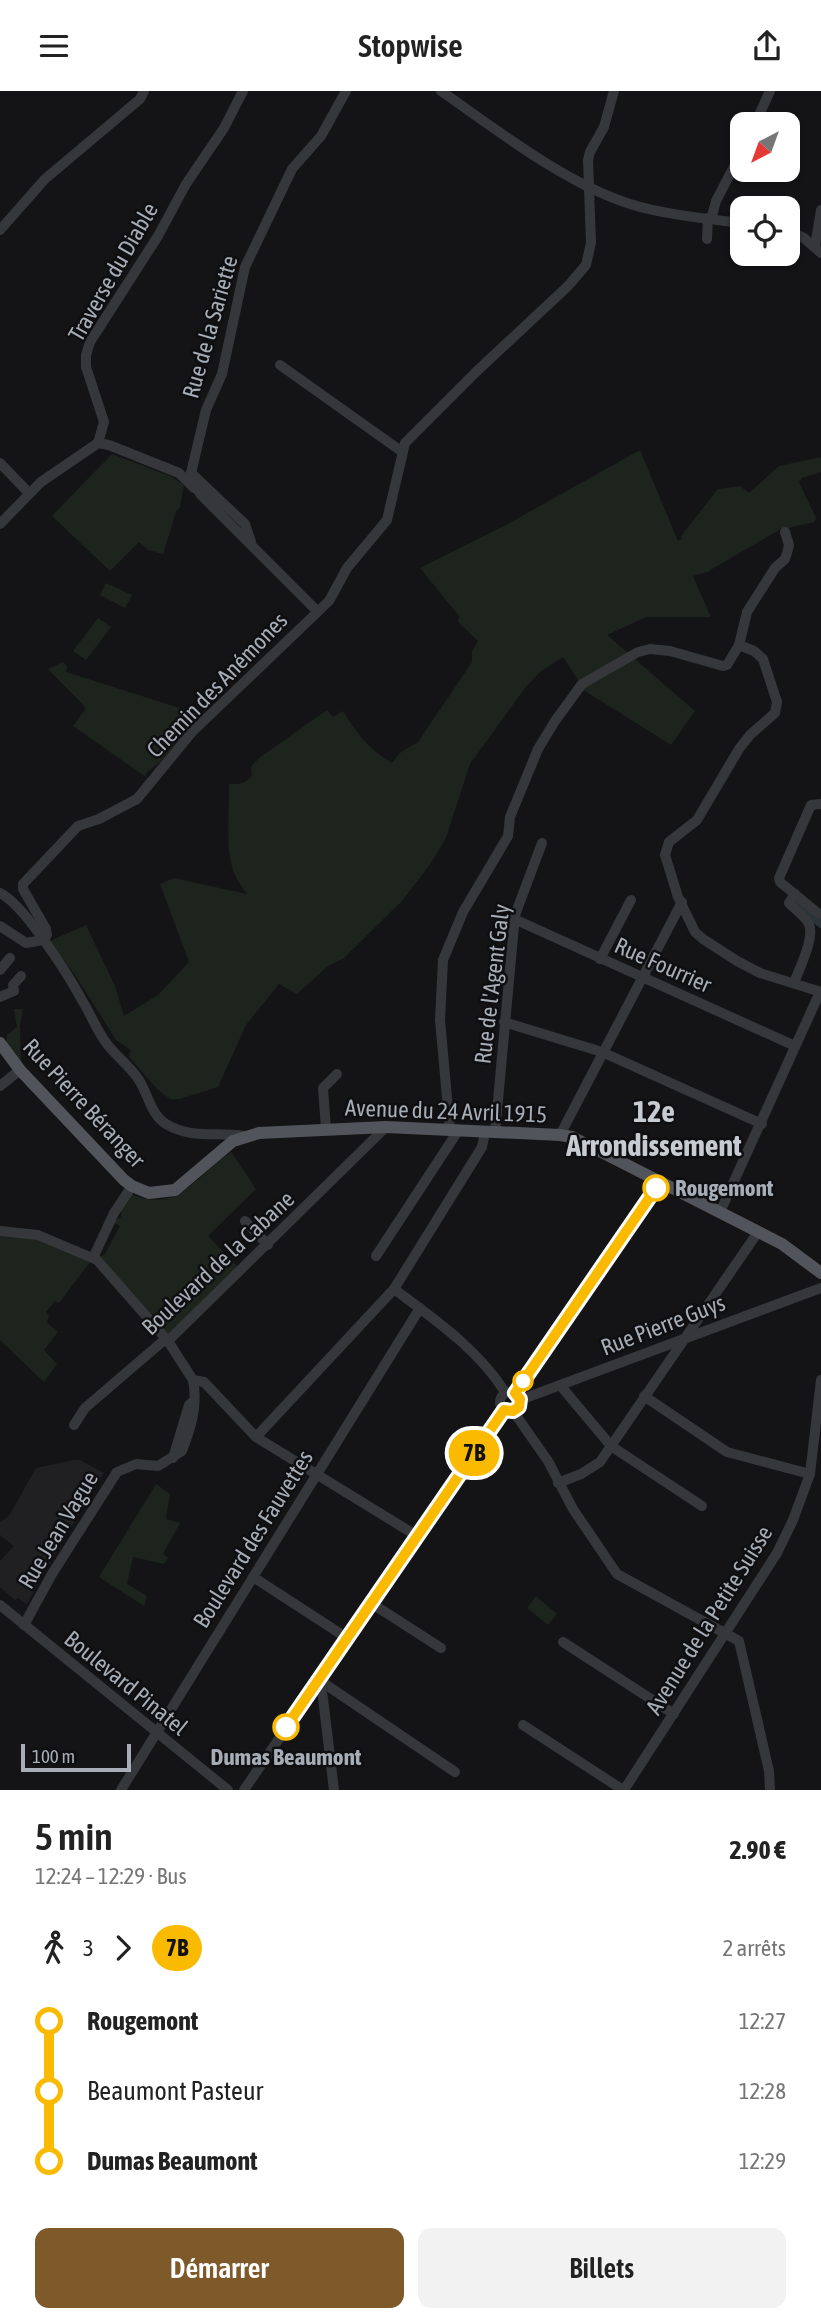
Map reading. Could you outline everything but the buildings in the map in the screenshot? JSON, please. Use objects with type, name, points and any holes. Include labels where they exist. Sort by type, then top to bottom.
[{"type":"main road","name":"Rue Pierre Béranger","points":[[0,1043],[20,1070],[132,1187],[149,1193],[175,1190],[228,1145],[245,1136]]},
{"type":"main road","name":"Avenue du 24 Avril 1915","points":[[245,1136],[259,1133],[386,1127],[572,1137],[782,1244],[821,1273]]},
{"type":"street","points":[[0,230],[46,179],[140,99],[144,91]]},
{"type":"street","name":"Traverse du Diable","points":[[98,443],[104,422],[86,367],[90,342],[158,236],[186,184],[224,128],[243,91]]},
{"type":"street","name":"Rue de la Sariette","points":[[191,473],[206,410],[222,374],[245,267],[292,169],[321,136],[346,91]]},
{"type":"street","points":[[441,91],[588,188],[632,205],[730,221]]},
{"type":"street","name":"Chemin des Anémones","points":[[245,1136],[215,1136],[184,1131],[157,1117],[141,1083],[107,1044],[83,1000],[43,940],[47,935],[46,929],[23,889],[23,884],[78,826],[99,819],[137,799],[192,732],[329,601],[348,568],[387,520],[405,443],[568,286],[586,265],[591,243],[588,188],[590,152],[604,127],[614,91]]},
{"type":"street","points":[[760,112],[770,91]]},
{"type":"street","points":[[707,239],[709,218],[730,174]]},
{"type":"street","points":[[800,238],[818,249],[821,210]]},
{"type":"street","points":[[280,365],[401,451]]},
{"type":"street","points":[[0,524],[29,493],[68,462],[98,443],[179,473],[191,473],[245,524],[252,545]]},
{"type":"street","points":[[0,463],[29,493]]},
{"type":"street","points":[[179,473],[317,611]]},
{"type":"street","points":[[191,473],[197,491]]},
{"type":"street","points":[[376,1256],[454,1131],[440,1020],[443,960],[463,912],[508,836],[510,817],[538,749],[582,684],[638,652],[650,649],[670,651],[727,665],[739,645],[747,612],[775,568],[785,559],[789,545],[785,532]]},
{"type":"street","points":[[720,1212],[821,992],[760,973],[703,940],[695,932],[665,855],[669,842],[697,820],[739,749],[750,735],[775,713],[776,695],[763,659],[754,651],[739,645]]},
{"type":"street","points":[[794,983],[811,930],[780,882],[780,874],[811,805],[821,804]]},
{"type":"street","name":"Rue de l'Agent Galy","points":[[256,1437],[394,1289],[490,1132],[514,919],[542,843]]},
{"type":"street","points":[[0,893],[21,909],[43,940],[26,943],[0,926]]},
{"type":"street","points":[[792,897],[819,914]]},
{"type":"street","points":[[600,958],[631,900]]},
{"type":"street","points":[[560,1135],[682,902]]},
{"type":"street","name":"Rue Fourrier","points":[[514,919],[795,1046]]},
{"type":"street","points":[[0,970],[10,958]]},
{"type":"street","points":[[0,997],[14,991],[13,985],[21,976]]},
{"type":"street","points":[[504,1022],[602,1052],[761,1124]]},
{"type":"street","points":[[0,1086],[20,1070]]},
{"type":"street","points":[[326,1129],[323,1088],[337,1074]]},
{"type":"street","name":"Boulevard de la Cabane","points":[[74,1425],[85,1408],[162,1342],[168,1341],[386,1127]]},
{"type":"street","points":[[660,1182],[513,1395],[499,1401],[548,1461],[558,1483],[592,1535],[595,1544],[617,1574],[740,1641],[769,1771],[770,1790]]},
{"type":"street","points":[[0,1230],[38,1235],[93,1258],[114,1213],[132,1187]]},
{"type":"street","points":[[245,1221],[268,1245]]},
{"type":"street","points":[[558,1483],[591,1469],[611,1446],[758,1232]]},
{"type":"street","name":"Rue Jean Vague","points":[[24,1625],[52,1574],[117,1472],[135,1464],[158,1467],[173,1458],[189,1405],[194,1401],[193,1380],[168,1341],[93,1258]]},
{"type":"street","name":"Rue Pierre Guys","points":[[513,1395],[560,1385],[821,1287]]},
{"type":"street","points":[[244,1790],[417,1536],[508,1411],[519,1407],[513,1395],[477,1358],[394,1289]]},
{"type":"street","name":"Boulevard des Fauvettes","points":[[121,1790],[420,1308]]},
{"type":"street","points":[[193,1380],[204,1382],[256,1437],[417,1536]]},
{"type":"street","name":"Avenue de la Petite Suisse","points":[[623,1790],[777,1553],[793,1520],[810,1474],[821,1380]]},
{"type":"street","points":[[560,1385],[611,1446],[702,1506]]},
{"type":"street","points":[[644,1396],[727,1452],[810,1474]]},
{"type":"street","points":[[253,1577],[347,1638]]},
{"type":"street","points":[[372,1603],[441,1648]]},
{"type":"street","name":"Boulevard Pinatel","points":[[0,1605],[228,1790]]},
{"type":"street","points":[[563,1642],[674,1714]]},
{"type":"street","points":[[319,1680],[455,1772]]},
{"type":"street","points":[[319,1680],[334,1790]]},
{"type":"street","points":[[523,1725],[623,1790]]},
{"type":"shaded area","points":[[640,450],[678,541],[718,489],[740,486],[749,493],[779,466],[821,457],[821,472],[802,478],[799,482],[816,518],[814,522],[779,530],[707,572],[693,576],[711,617],[646,617],[607,635],[695,711],[671,745],[585,691],[563,657],[540,672],[525,688],[470,764],[446,838],[402,901],[344,958],[328,966],[297,994],[279,984],[246,1025],[218,1087],[180,1099],[170,1099],[157,1089],[129,1057],[131,1050],[116,1040],[50,941],[86,925],[115,986],[124,1016],[158,995],[189,962],[160,884],[174,878],[247,894],[235,875],[230,854],[229,784],[247,781],[252,775],[251,767],[259,758],[327,710],[333,717],[343,711],[364,740],[392,763],[401,752],[418,742],[472,662],[472,651],[478,641],[458,622],[459,616],[420,568],[504,526]]},
{"type":"shaded area","points":[[112,454],[170,476],[184,485],[180,507],[163,554],[148,550],[139,542],[110,571],[52,516]]},
{"type":"shaded area","points":[[106,583],[132,595],[125,608],[100,595]]},
{"type":"shaded area","points":[[98,618],[111,627],[86,660],[73,651]]},
{"type":"shaded area","points":[[63,662],[67,666],[66,672],[202,715],[182,731],[182,735],[161,761],[146,773],[146,777],[73,726],[86,708],[48,669]]},
{"type":"shaded area","points":[[14,1009],[23,1009],[20,1026],[21,1062],[7,1043],[7,1035],[17,1027]]},
{"type":"shaded area","points":[[231,1152],[256,1189],[208,1236],[239,1268],[168,1336],[98,1258],[105,1254],[120,1226],[112,1222],[121,1217],[121,1211],[131,1194],[148,1199],[175,1196]]},
{"type":"shaded area","points":[[0,1232],[35,1237],[90,1262],[59,1303],[55,1301],[46,1312],[49,1316],[47,1323],[58,1332],[44,1350],[57,1364],[44,1382],[0,1340]]},
{"type":"shaded area","points":[[80,1460],[104,1473],[27,1604],[18,1598],[15,1600],[0,1587],[0,1561],[14,1546],[0,1535],[0,1522],[9,1516],[36,1468]]},
{"type":"shaded area","points":[[156,1484],[170,1494],[166,1519],[180,1523],[163,1554],[168,1558],[164,1564],[133,1557],[127,1584],[147,1596],[144,1606],[99,1577]]},
{"type":"shaded area","points":[[536,1596],[557,1614],[548,1625],[527,1608]]},
{"type":"waterway","points":[[796,904],[821,924]]},
{"type":"bus line","name":"7B","points":[[286,1727],[504,1410],[513,1411],[519,1407],[520,1399],[515,1393],[656,1188]]},
{"type":"place","name":"Rougemont","points":[[656,1188]]},
{"type":"place","name":"Dumas Beaumont","points":[[286,1727]]},
{"type":"district","name":"12e Arrondissement","points":[[654,1130]]}]
